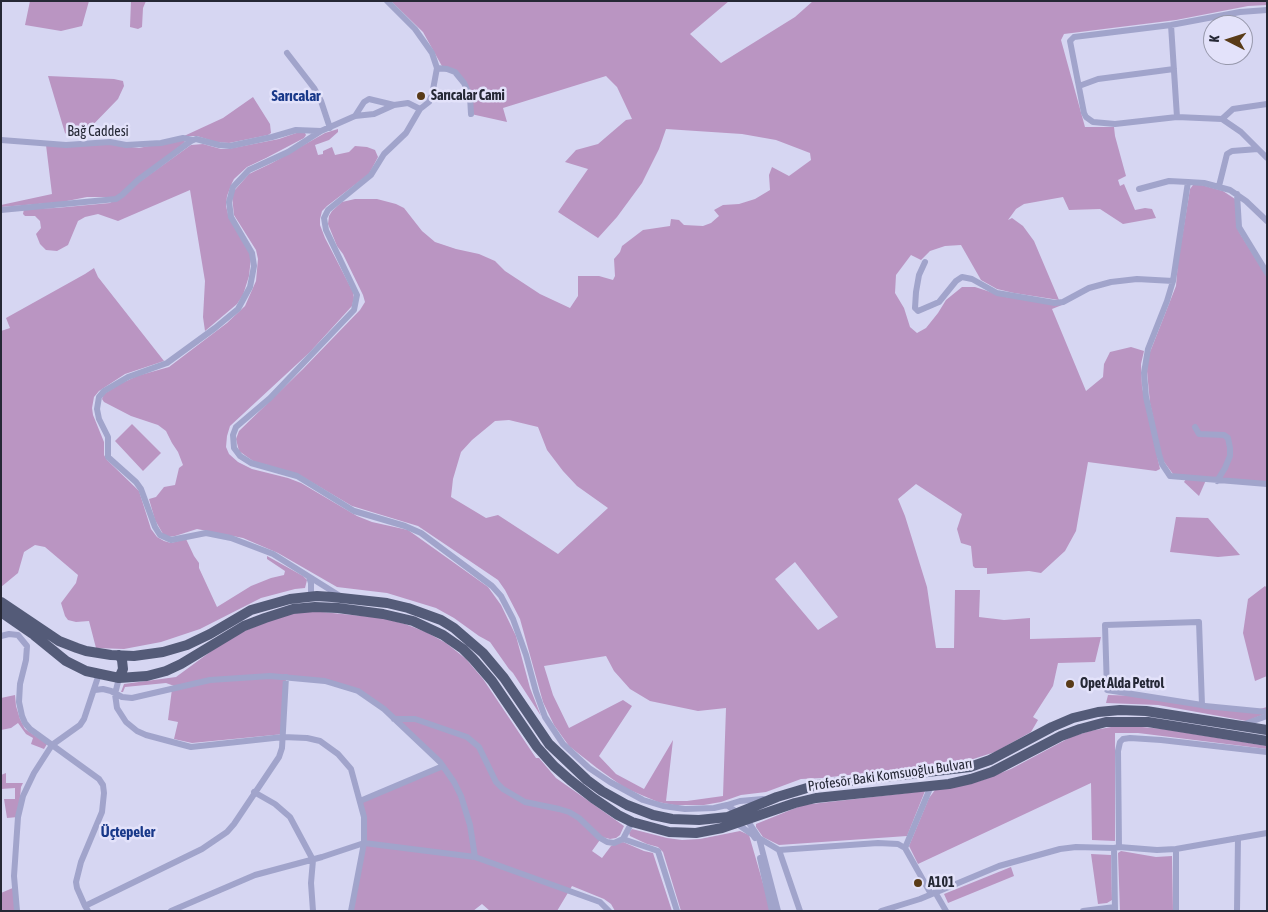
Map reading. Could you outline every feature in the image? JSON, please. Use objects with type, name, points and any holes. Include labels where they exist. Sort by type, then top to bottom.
[{"type":"main road","name":"Profesör Baki Komsuoğlu Bulvarı","points":[[1,602],[59,641],[86,651],[142,656],[174,649],[202,638],[255,609],[283,601],[311,597],[343,598],[399,605],[427,614],[454,628],[472,642],[494,666],[554,750],[587,780],[618,801],[643,812],[672,819],[737,818],[810,799],[960,782],[982,776],[1060,736],[1080,728],[1106,722],[1148,722],[1267,742]]},
{"type":"main road","name":"Profesör Baki Komsuoğlu Bulvarı","points":[[1,612],[25,635],[66,661],[86,671],[119,678],[147,676],[171,669],[244,626],[293,610],[315,607],[338,608],[383,614],[413,621],[432,629],[464,649],[492,681],[527,733],[554,766],[593,798],[632,822],[652,828],[684,833],[709,830],[737,818],[776,797],[817,785],[970,767],[990,760],[1052,727],[1073,718],[1098,712],[1120,710],[1146,711],[1267,730]]},
{"type":"main road","points":[[102,675],[102,663],[106,654]]},
{"type":"main road","points":[[119,655],[122,660],[123,669],[119,678]]},
{"type":"street","points":[[387,1],[421,37],[432,53],[437,68],[430,99],[420,108],[406,133],[384,154],[372,175],[326,214],[324,218],[326,230],[357,295],[354,310],[270,398],[236,427],[233,435],[234,448],[240,456],[251,463],[297,476],[354,511],[410,528],[429,538],[492,586],[501,596],[521,638],[545,717],[556,735],[569,750],[589,768],[610,782],[643,800],[674,808],[714,808],[740,801],[776,797]]},
{"type":"street","points":[[1267,10],[1240,12],[1171,25],[1073,38],[1069,46],[1084,113],[1093,122],[1115,124],[1177,118],[1222,119],[1242,132],[1267,158]]},
{"type":"street","points":[[1171,25],[1177,118]]},
{"type":"street","points":[[287,53],[314,88],[330,128]]},
{"type":"street","points":[[437,68],[451,70],[464,83],[470,96],[471,114]]},
{"type":"street","points":[[1079,86],[1098,78],[1174,69]]},
{"type":"street","points":[[355,116],[364,102],[369,99],[394,105]]},
{"type":"street","points":[[343,598],[273,554],[231,538],[206,533],[171,540],[160,535],[155,527],[141,489],[136,482],[108,457],[108,437],[98,419],[97,409],[99,397],[104,390],[128,377],[167,363],[238,309],[250,288],[254,266],[252,253],[231,217],[229,202],[233,187],[249,170],[288,152],[321,131],[355,116],[374,114],[394,105],[405,103],[420,108]]},
{"type":"street","points":[[1222,119],[1233,109],[1267,104]]},
{"type":"street","name":"Bağ Caddesi","points":[[1,140],[66,145],[103,142],[126,145],[160,143],[183,138],[230,146],[296,130],[321,131]]},
{"type":"street","points":[[1,210],[116,199],[138,180],[193,140]]},
{"type":"street","points":[[1218,186],[1227,154],[1267,148]]},
{"type":"street","points":[[1139,189],[1169,181],[1204,183],[1218,186],[1238,194],[1267,220]]},
{"type":"street","points":[[1188,182],[1173,282],[1146,355],[1144,373],[1146,397],[1160,459],[1170,476],[1267,484]]},
{"type":"street","points":[[1238,194],[1239,227],[1267,273]]},
{"type":"street","points":[[925,262],[919,275],[917,286],[915,306],[918,311],[939,302],[960,277],[972,279],[998,292],[1055,303],[1063,302],[1090,288],[1111,282],[1146,279],[1173,282]]},
{"type":"street","points":[[1195,427],[1199,434],[1224,435],[1228,438],[1230,456],[1217,481]]},
{"type":"street","points":[[308,576],[311,583],[311,597]]},
{"type":"street","points":[[1202,705],[1199,622],[1105,624],[1107,690],[1202,705],[1267,712]]},
{"type":"street","points":[[1,636],[25,635],[28,652],[19,690],[20,710],[30,729],[99,779],[103,785],[104,802],[102,812],[81,862],[76,882],[76,888],[87,908],[202,849],[216,840],[234,824],[282,748],[286,677]]},
{"type":"street","points":[[16,911],[14,876],[20,807],[28,786],[52,745],[80,725],[84,719],[102,675]]},
{"type":"street","points":[[95,690],[103,689],[111,691],[122,698],[132,698],[210,680],[247,676],[286,677],[325,681],[348,686],[372,699],[423,744],[443,766],[461,796],[470,825],[475,857]]},
{"type":"street","points":[[119,678],[115,694],[117,708],[121,716],[137,731],[191,747],[283,738],[307,738],[320,741],[346,762],[354,775],[364,817],[364,843],[351,911]]},
{"type":"street","points":[[1240,726],[1267,716]]},
{"type":"street","points":[[394,719],[416,719],[467,737],[478,748],[490,772],[503,790],[525,802],[559,808],[569,812],[607,842],[614,843],[623,839],[632,822]]},
{"type":"street","points":[[1083,911],[1115,909],[1118,751],[1120,742],[1123,739],[1161,740],[1267,752]]},
{"type":"street","points":[[360,801],[443,766]]},
{"type":"street","points":[[905,848],[931,786]]},
{"type":"street","points":[[254,792],[275,804],[290,817],[313,860],[311,883],[313,911]]},
{"type":"street","points":[[727,805],[753,834],[772,911]]},
{"type":"street","points":[[714,808],[737,818],[759,838],[779,850],[887,842],[898,844],[905,848],[946,911]]},
{"type":"street","points":[[881,911],[933,893],[999,866],[1060,849],[1076,847],[1157,850],[1267,833]]},
{"type":"street","points":[[759,838],[778,911]]},
{"type":"street","points":[[1237,911],[1238,838]]},
{"type":"street","points":[[623,839],[658,851],[677,911]]},
{"type":"street","points":[[170,911],[183,908],[255,875],[313,860],[364,843],[475,857],[600,902],[609,911]]},
{"type":"street","points":[[1176,848],[1176,911]]},
{"type":"street","points":[[779,850],[800,911]]},
{"type":"shaded area","points":[[30,1],[89,1],[82,26],[61,31],[25,25]]},
{"type":"shaded area","points":[[131,1],[146,1],[143,8],[142,27],[138,29],[130,27]]},
{"type":"shaded area","points":[[391,1],[729,1],[690,34],[721,63],[795,17],[813,1],[1267,1],[1267,5],[1248,6],[1176,20],[1064,34],[1061,40],[1085,127],[1114,127],[1126,176],[1118,180],[1120,186],[1124,184],[1135,210],[1152,209],[1156,218],[1123,224],[1100,209],[1069,210],[1063,197],[1024,204],[1016,209],[1008,220],[1012,218],[1023,226],[1034,241],[1059,300],[997,289],[981,280],[961,245],[945,246],[930,251],[921,260],[911,255],[896,275],[895,293],[904,308],[910,327],[917,333],[926,328],[946,300],[962,287],[975,287],[1006,297],[1062,305],[1052,309],[1086,391],[1103,377],[1104,364],[1110,352],[1131,347],[1144,351],[1141,364],[1142,387],[1160,469],[1156,471],[1088,462],[1076,531],[1065,551],[1041,573],[1029,571],[987,574],[987,568],[975,568],[973,566],[971,546],[961,543],[957,529],[962,514],[916,484],[898,499],[927,587],[936,648],[954,648],[955,590],[980,590],[979,617],[1004,620],[1030,618],[1030,639],[1101,637],[1095,662],[1058,663],[1053,686],[1033,717],[1038,720],[1031,732],[995,752],[964,762],[801,779],[766,792],[741,795],[721,802],[704,805],[674,805],[658,802],[625,788],[569,746],[554,725],[543,702],[520,619],[498,580],[418,526],[352,506],[298,474],[253,461],[239,451],[236,439],[239,431],[303,369],[360,310],[365,302],[328,224],[332,211],[342,202],[355,199],[377,199],[396,204],[404,208],[422,231],[435,242],[479,254],[495,261],[505,271],[540,294],[570,308],[578,296],[578,276],[599,276],[613,280],[615,276],[614,259],[622,246],[643,230],[670,226],[671,219],[679,220],[684,225],[703,226],[711,223],[719,216],[714,210],[723,205],[739,204],[755,199],[770,190],[769,175],[772,167],[789,176],[811,160],[810,153],[776,140],[742,134],[666,129],[659,149],[642,183],[617,217],[598,238],[558,212],[588,169],[565,162],[576,150],[598,144],[626,120],[632,119],[617,87],[606,76],[503,108],[507,122],[471,114],[471,101],[457,74],[443,68],[423,32]],"holes":[[[509,420],[538,427],[547,450],[563,471],[577,486],[608,508],[558,554],[498,515],[486,518],[451,497],[453,479],[461,452],[495,421]],[[795,562],[838,617],[818,630],[775,579]],[[606,656],[614,671],[630,689],[650,701],[698,711],[726,708],[723,796],[687,801],[666,801],[673,740],[644,789],[616,774],[599,756],[632,706],[623,700],[569,728],[553,695],[544,666]]]},
{"type":"shaded area","points":[[48,76],[114,79],[123,81],[124,86],[118,99],[85,133],[69,136],[65,133]]},
{"type":"shaded area","points":[[253,97],[270,124],[271,133],[268,135],[229,143],[216,142],[197,136],[184,136],[223,118]]},
{"type":"shaded area","points":[[338,129],[338,132],[329,140],[315,145],[318,155],[323,154],[323,151],[332,147],[335,155],[349,152],[355,146],[375,150],[378,157],[369,174],[327,206],[322,211],[320,219],[320,225],[325,238],[353,292],[352,306],[310,352],[230,426],[226,447],[229,454],[238,462],[252,469],[301,483],[357,516],[372,522],[408,530],[488,587],[501,605],[516,636],[530,688],[541,716],[490,642],[436,608],[387,593],[337,587],[278,553],[243,538],[197,529],[175,536],[168,537],[163,534],[155,520],[149,499],[156,497],[164,487],[175,485],[179,468],[183,465],[178,452],[166,431],[158,425],[131,416],[104,402],[102,399],[104,394],[120,384],[137,376],[169,367],[227,323],[245,306],[256,281],[258,259],[256,250],[234,215],[232,196],[234,191],[249,174],[325,133]]},
{"type":"shaded area","points":[[302,131],[306,135],[304,138],[247,167],[232,183],[227,196],[226,206],[228,214],[249,251],[251,258],[249,276],[243,295],[237,304],[205,331],[203,317],[205,281],[190,190],[118,221],[98,214],[85,217],[78,221],[68,245],[57,251],[46,250],[40,244],[36,234],[41,228],[40,221],[35,216],[25,216],[23,214],[24,209],[110,203],[191,145],[203,144],[228,149],[279,139]]},
{"type":"shaded area","points":[[183,139],[185,142],[116,197],[87,197],[62,202],[1,207],[1,205],[52,194],[46,145],[102,143],[139,148]]},
{"type":"shaded area","points":[[1198,184],[1223,191],[1235,199],[1239,232],[1267,277],[1267,484],[1206,480],[1199,496],[1184,482],[1186,479],[1173,474],[1162,459],[1150,403],[1147,371],[1148,357],[1176,286],[1190,189],[1193,185]]},
{"type":"shaded area","points":[[94,268],[98,277],[164,361],[125,374],[99,391],[94,397],[92,408],[104,442],[104,455],[139,491],[151,529],[157,537],[171,543],[186,539],[199,563],[199,568],[217,607],[251,586],[284,575],[285,571],[267,559],[267,556],[303,576],[307,580],[305,588],[261,598],[200,629],[161,642],[124,649],[96,648],[89,621],[76,622],[68,620],[61,603],[76,583],[78,575],[45,547],[35,545],[24,552],[18,573],[1,587],[1,331],[10,328],[6,318]]},
{"type":"shaded area","points":[[132,424],[161,453],[143,471],[115,441]]},
{"type":"shaded area","points":[[1176,517],[1208,518],[1240,555],[1218,557],[1170,552]]},
{"type":"shaded area","points":[[1265,586],[1267,588],[1267,676],[1255,681],[1243,633],[1248,599]]},
{"type":"shaded area","points":[[302,612],[382,618],[405,624],[426,632],[446,643],[466,659],[483,679],[536,758],[539,758],[556,778],[624,826],[620,835],[616,838],[602,837],[592,851],[602,858],[611,846],[623,842],[653,853],[672,911],[615,911],[611,904],[604,899],[572,886],[557,911],[490,911],[482,904],[473,911],[351,911],[364,843],[360,801],[443,766],[394,719],[348,686],[286,677],[284,734],[192,743],[174,739],[178,722],[168,720],[172,689],[177,687],[166,683],[125,687],[123,692],[121,692],[124,684],[176,677],[221,644],[242,632],[281,616]]},
{"type":"shaded area","points":[[15,695],[16,706],[25,729],[47,744],[44,749],[31,744],[33,738],[26,734],[18,723],[11,728],[1,730],[1,698]]},
{"type":"shaded area","points":[[1108,695],[1141,696],[1249,712],[1267,707],[1267,713],[1247,721],[1158,705],[1106,703]]},
{"type":"shaded area","points":[[1111,727],[1163,729],[1267,746],[1267,749],[1138,733],[1115,733],[1115,841],[1092,840],[1091,783],[918,864],[909,846],[929,798],[935,790],[980,781],[1011,769],[1071,737]]},
{"type":"shaded area","points":[[6,773],[6,783],[23,783],[18,817],[7,818],[4,799],[15,799],[15,788],[1,789],[1,775]]},
{"type":"shaded area","points":[[925,791],[907,836],[779,845],[763,837],[756,827],[756,824],[803,805]]},
{"type":"shaded area","points":[[632,829],[682,840],[700,839],[740,831],[749,835],[771,911],[681,911],[663,852],[658,847],[630,836],[629,833]]},
{"type":"shaded area","points":[[1121,851],[1156,857],[1172,856],[1173,911],[1120,911],[1118,853]]},
{"type":"shaded area","points":[[1091,854],[1111,855],[1112,900],[1107,903],[1098,904]]},
{"type":"shaded area","points":[[1011,867],[1014,876],[948,903],[944,894]]},
{"type":"shaded area","points":[[15,887],[17,911],[1,911],[1,893]]},
{"type":"place","name":"Sarıcalar Cami","points":[[421,96]]},
{"type":"place","name":"Opet Alda Petrol","points":[[1070,684]]},
{"type":"place","name":"A101","points":[[918,883]]},
{"type":"district","name":"Sarıcalar","points":[[296,96]]},
{"type":"district","name":"Üçtepeler","points":[[128,832]]}]
